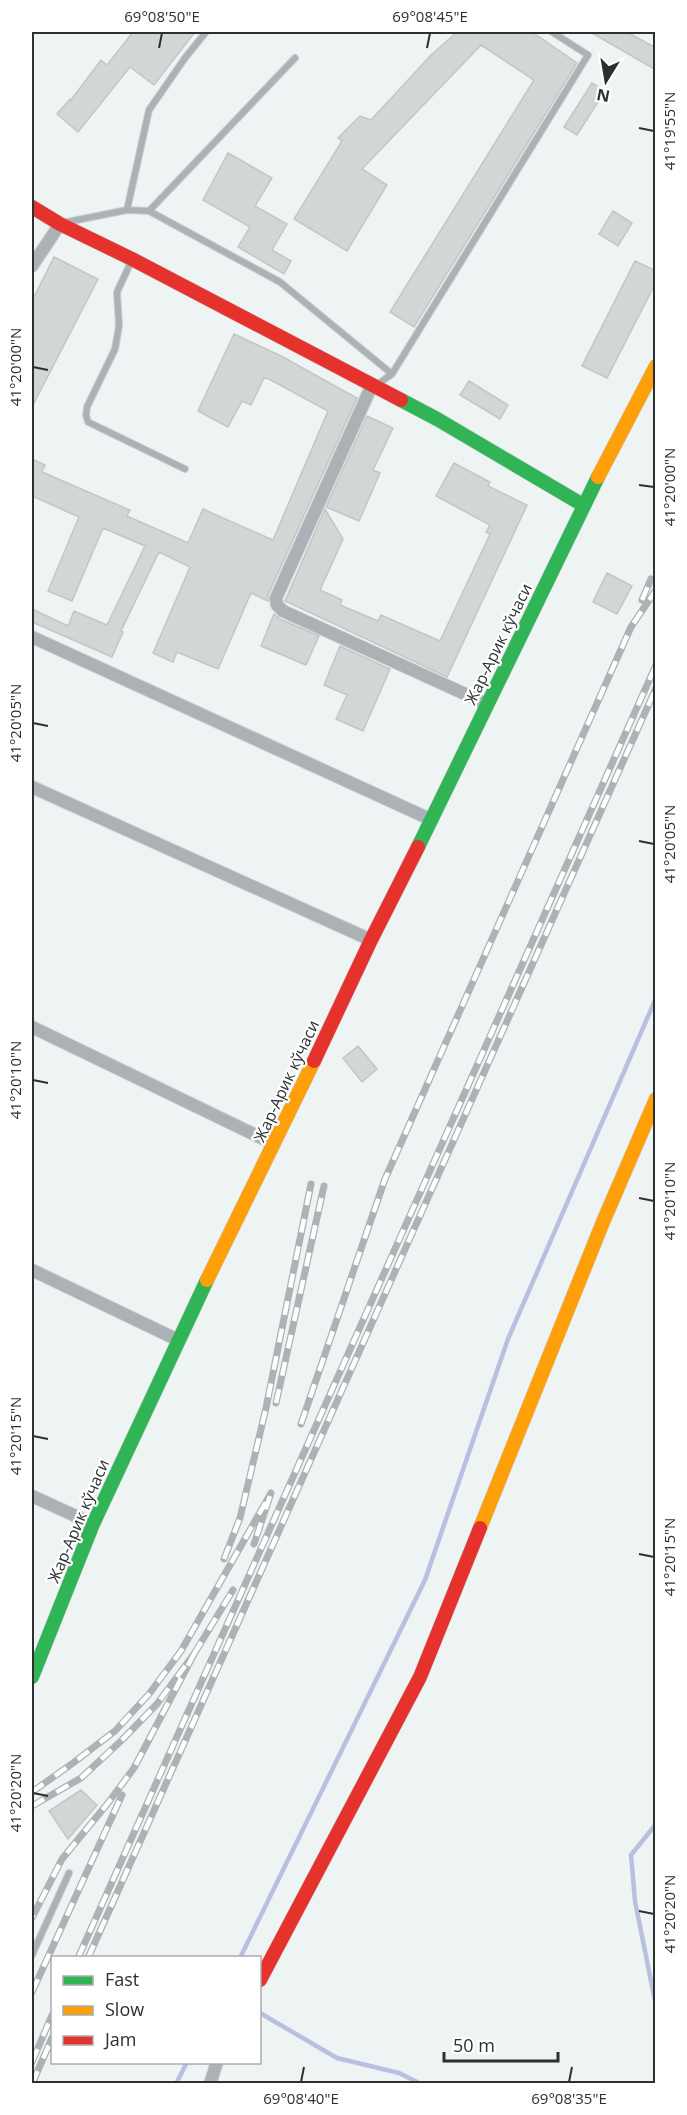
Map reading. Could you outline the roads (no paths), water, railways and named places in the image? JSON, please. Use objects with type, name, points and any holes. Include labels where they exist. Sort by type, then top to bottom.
[{"type":"main road","points":[[32,207],[60,224],[132,259],[437,419],[583,505]]},
{"type":"main road","name":"Жар-Арик кўчаси","points":[[32,1677],[36,1650],[178,1340],[583,505],[656,366]]},
{"type":"main road","points":[[261,1978],[420,1677],[603,1222],[656,1099]]},
{"type":"street","points":[[32,266],[60,224]]},
{"type":"street","points":[[373,385],[276,598],[278,605],[283,611],[487,704]]},
{"type":"street","points":[[32,637],[432,820]]},
{"type":"street","points":[[32,788],[371,940]]},
{"type":"street","points":[[32,1027],[274,1144]]},
{"type":"street","points":[[32,1270],[178,1340]]},
{"type":"street","points":[[32,1496],[93,1524]]},
{"type":"street","points":[[210,2084],[216,2064]]},
{"type":"lane","points":[[127,210],[149,111],[184,58],[207,32]]},
{"type":"lane","points":[[373,385],[392,374],[588,55],[552,32]]},
{"type":"lane","points":[[149,211],[295,58]]},
{"type":"lane","points":[[60,224],[127,210],[149,211],[280,282],[392,374]]},
{"type":"lane","points":[[132,259],[117,292],[119,326],[115,349],[87,407],[88,422],[185,469]]},
{"type":"lane","points":[[32,1955],[69,1873]]},
{"type":"waterway","points":[[241,1956],[425,1580],[508,1339],[656,998]]},
{"type":"waterway","points":[[656,1824],[631,1855],[635,1901],[656,2006]]},
{"type":"waterway","points":[[261,2014],[337,2058],[399,2073],[421,2084]]},
{"type":"waterway","points":[[176,2084],[186,2064]]},
{"type":"railway","points":[[642,600],[651,579]]},
{"type":"railway","points":[[301,1424],[385,1179],[631,627],[656,590]]},
{"type":"railway","points":[[79,1956],[656,665]]},
{"type":"railway","points":[[89,1956],[656,688]]},
{"type":"railway","points":[[224,1559],[240,1518],[266,1408],[311,1184]]},
{"type":"railway","points":[[276,1403],[324,1186]]},
{"type":"railway","points":[[32,1792],[115,1731],[149,1694],[181,1651],[271,1493],[254,1544]]},
{"type":"railway","points":[[194,1654],[233,1590]]},
{"type":"railway","points":[[32,1806],[81,1778],[122,1740],[157,1704],[194,1654],[134,1768],[62,1859],[32,1918]]},
{"type":"railway","points":[[32,1992],[122,1795]]},
{"type":"railway","points":[[32,2062],[51,2017]]},
{"type":"railway","points":[[32,2084],[51,2040]]}]
